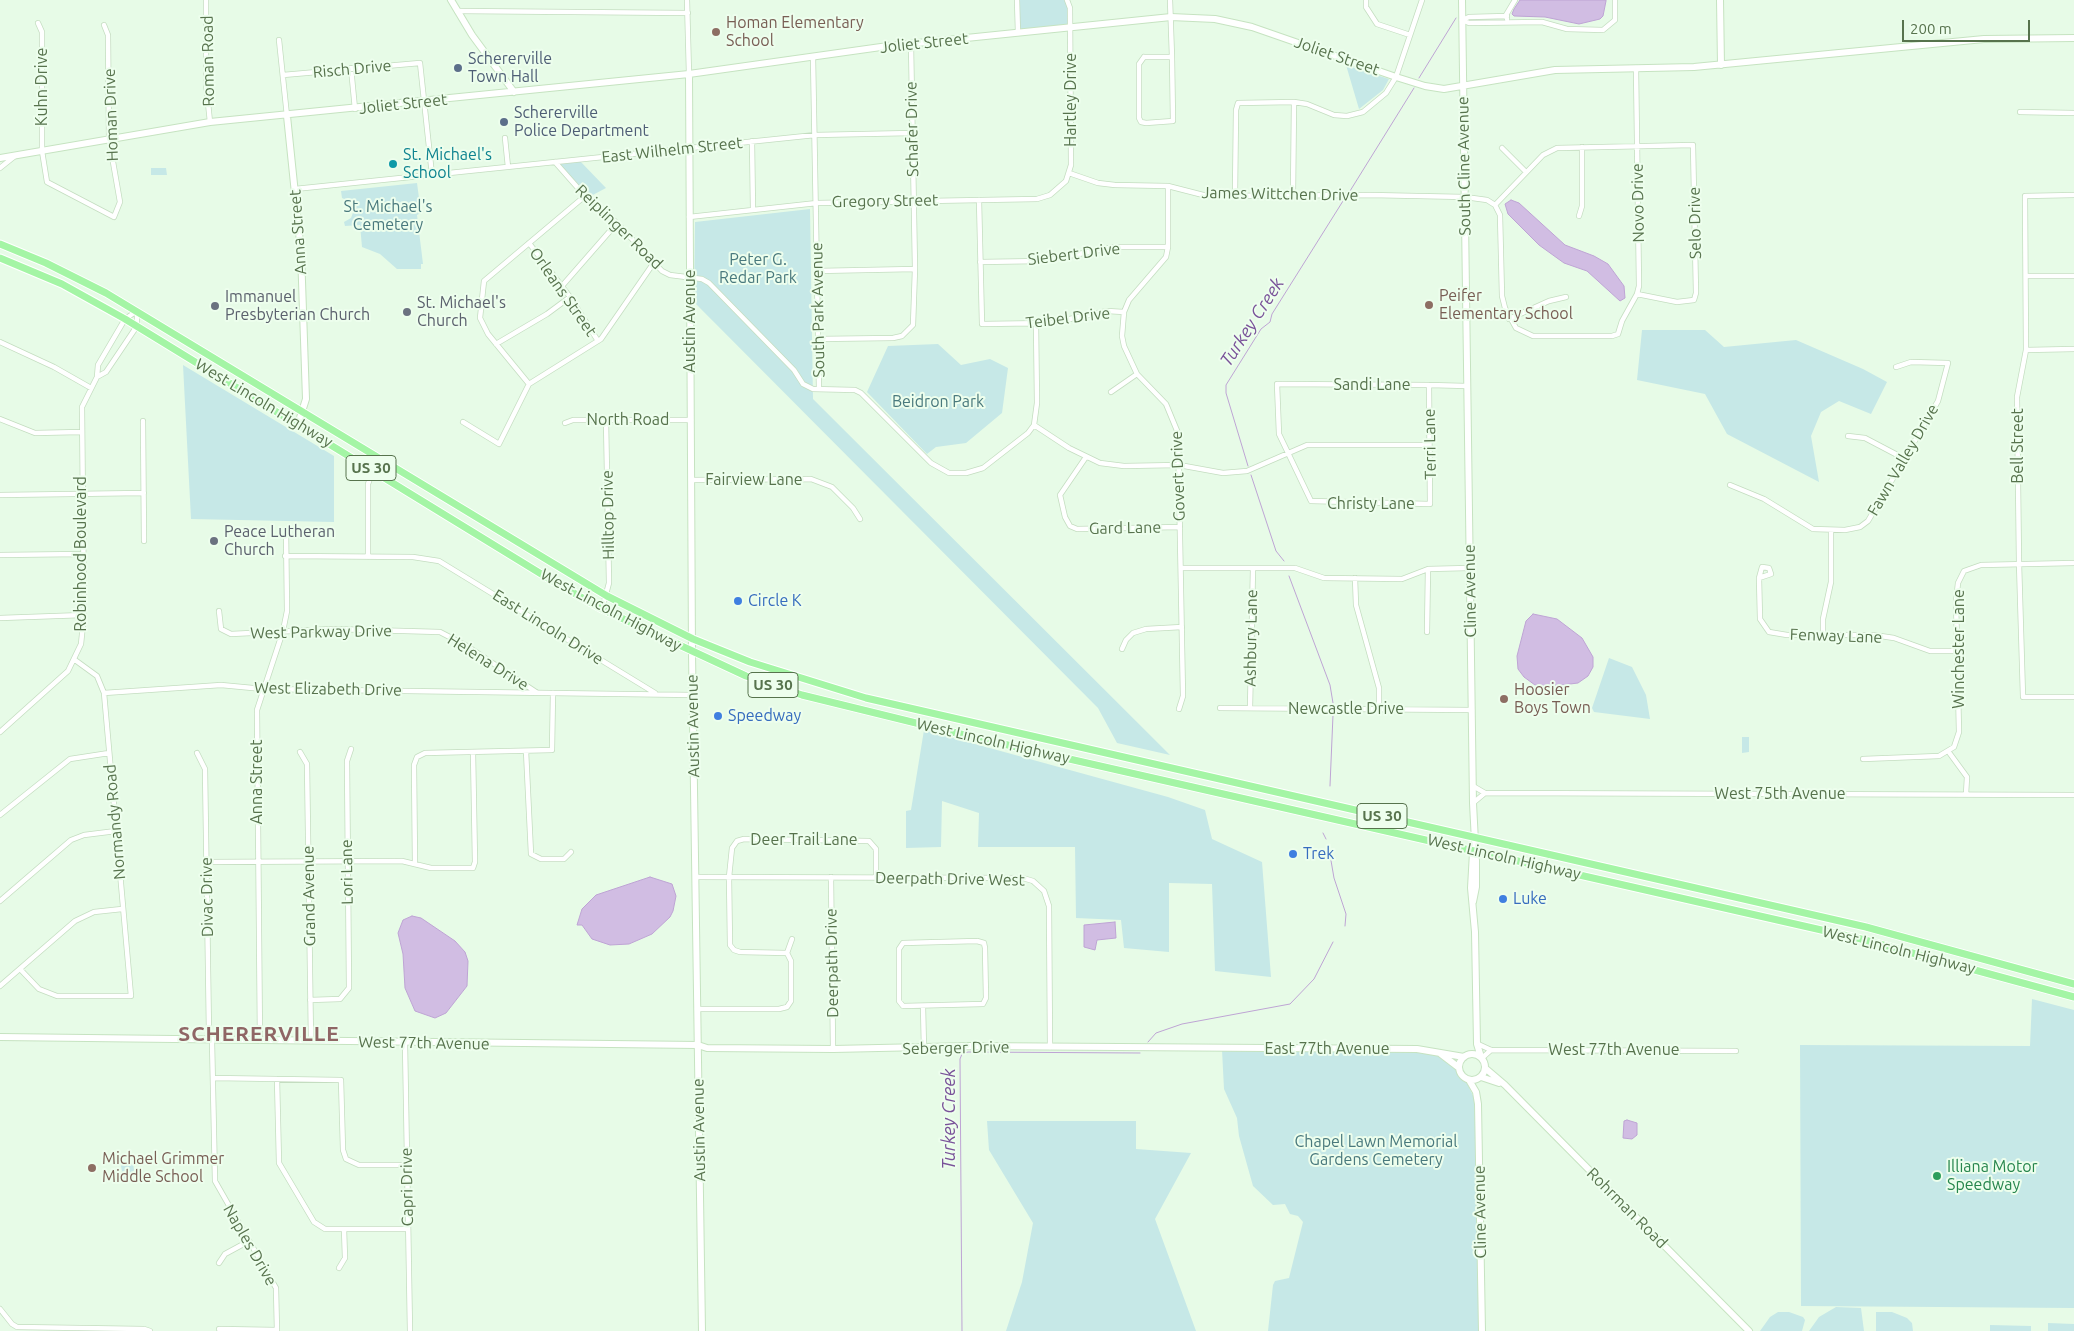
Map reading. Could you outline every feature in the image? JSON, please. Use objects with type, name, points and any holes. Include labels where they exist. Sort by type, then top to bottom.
[{"type":"main road","name":"West Lincoln Highway","points":[[0,244],[68,273],[137,311],[303,411],[377,459],[607,596],[693,639],[750,662],[866,698],[1866,927],[2074,984]]},
{"type":"main road","name":"West Lincoln Highway","points":[[0,258],[62,284],[137,326],[550,580],[602,609],[692,653],[746,676],[802,695],[871,713],[1861,939],[2074,997]]},
{"type":"street","name":"Roman Road","points":[[206,0],[206,84],[210,122]]},
{"type":"street","points":[[451,0],[472,35],[514,92]]},
{"type":"street","name":"Austin Avenue","points":[[687,0],[692,653],[702,1331]]},
{"type":"street","points":[[1017,0],[1018,33]]},
{"type":"street","name":"Hartley Drive","points":[[1067,0],[1070,8],[1071,151],[1069,172]]},
{"type":"street","points":[[1170,0],[1172,57],[1173,121],[1141,122],[1140,59],[1144,57],[1172,57]]},
{"type":"street","points":[[1366,0],[1366,7],[1377,24],[1410,35]]},
{"type":"street","points":[[1235,195],[1236,110],[1238,103],[1294,102],[1307,104],[1334,115],[1347,116],[1363,112],[1386,94],[1396,77],[1422,0]]},
{"type":"street","name":"South Cline Avenue","points":[[1462,0],[1466,331]]},
{"type":"street","points":[[1508,23],[1506,16],[1515,0]]},
{"type":"street","points":[[1462,20],[1469,23],[1542,22],[1566,29],[1603,30],[1615,20],[1614,0]]},
{"type":"street","points":[[1720,0],[1721,64]]},
{"type":"street","points":[[457,11],[688,13]]},
{"type":"street","points":[[1462,20],[1470,17],[1506,16]]},
{"type":"street","name":"Joliet Street","points":[[0,158],[210,122],[287,116],[689,74],[911,44],[1171,17],[1198,17],[1245,25],[1396,77],[1434,88],[1463,87],[1555,70],[1721,64],[1984,39],[2074,38]]},
{"type":"street","name":"Kuhn Drive","points":[[38,23],[42,32],[42,151]]},
{"type":"street","name":"Homan Drive","points":[[42,151],[47,182],[51,186],[114,217],[120,202],[109,140],[108,35],[104,25]]},
{"type":"street","name":"Anna Street","points":[[279,40],[295,189],[304,318],[306,399],[298,424]]},
{"type":"street","name":"Schafer Drive","points":[[818,339],[893,338],[908,332],[913,325],[915,269],[911,44]]},
{"type":"street","name":"South Park Avenue","points":[[813,56],[816,135],[819,389],[856,390],[861,393],[931,463],[949,473],[966,473],[983,468],[1028,433],[1034,425]]},
{"type":"street","name":"Risch Drive","points":[[283,75],[420,62],[424,101]]},
{"type":"street","points":[[351,68],[355,109]]},
{"type":"street","name":"Novo Drive","points":[[1510,319],[1516,328],[1533,336],[1612,336],[1618,334],[1622,321],[1637,294],[1639,275],[1636,68]]},
{"type":"street","points":[[424,101],[432,175]]},
{"type":"street","points":[[1293,195],[1294,102]]},
{"type":"street","points":[[2020,112],[2074,113]]},
{"type":"street","name":"East Wilhelm Street","points":[[295,189],[816,135],[913,133]]},
{"type":"street","points":[[505,138],[508,167]]},
{"type":"street","points":[[752,141],[753,210]]},
{"type":"street","name":"Selo Drive","points":[[1637,146],[1693,145],[1696,293],[1694,300],[1676,302],[1637,294]]},
{"type":"street","points":[[1566,297],[1550,301],[1510,319],[1502,296],[1500,215],[1494,205],[1543,155],[1557,148],[1637,146]]},
{"type":"street","points":[[1579,216],[1582,206],[1582,147]]},
{"type":"street","points":[[1502,148],[1526,172]]},
{"type":"street","points":[[0,168],[15,156]]},
{"type":"street","name":"Reiplinger Road","points":[[554,162],[585,196],[618,224],[662,270],[670,275],[702,279],[709,283],[794,370],[803,384],[819,389]]},
{"type":"street","name":"James Wittchen Drive","points":[[1069,172],[1098,183],[1115,186],[1168,186],[1207,196],[1465,196],[1487,200],[1494,205]]},
{"type":"street","name":"Gregory Street","points":[[690,217],[817,203],[1037,199],[1050,195],[1060,189],[1069,172]]},
{"type":"street","name":"Govert Drive","points":[[1168,186],[1168,247],[1166,257],[1135,291],[1124,312],[1122,327],[1124,346],[1136,374],[1166,404],[1175,420],[1178,433],[1183,696],[1179,709]]},
{"type":"street","name":"Bell Street","points":[[2074,195],[2025,196],[2026,350],[2017,397],[2023,697],[2074,696]]},
{"type":"street","points":[[529,384],[488,334],[480,318],[484,281],[585,196]]},
{"type":"street","points":[[979,200],[980,262]]},
{"type":"street","points":[[562,286],[618,224]]},
{"type":"street","name":"Orleans Street","points":[[529,243],[570,297],[598,341]]},
{"type":"street","name":"Siebert Drive","points":[[980,262],[1042,261],[1109,248],[1168,247]]},
{"type":"street","points":[[463,422],[499,444],[529,384],[598,341],[655,261]]},
{"type":"street","name":"Teibel Drive","points":[[980,262],[982,324],[1036,323],[1068,320],[1107,311],[1124,312]]},
{"type":"street","points":[[817,271],[915,269]]},
{"type":"street","points":[[2026,276],[2074,276]]},
{"type":"street","points":[[496,344],[547,314],[570,297]]},
{"type":"street","points":[[137,311],[137,326]]},
{"type":"street","name":"Robinhood Boulevard","points":[[0,732],[57,683],[75,660],[81,644],[84,615],[81,494],[82,407],[97,377],[98,364],[125,319],[137,311]]},
{"type":"street","points":[[1036,323],[1037,403],[1034,425],[1086,457],[1111,465],[1179,464],[1223,473],[1238,474],[1307,445],[1429,445]]},
{"type":"street","name":"Robinhood Boulevard","points":[[97,377],[106,372],[137,326]]},
{"type":"street","name":"Cline Avenue","points":[[1466,331],[1474,838],[1474,851],[1471,862],[1471,888],[1477,1044],[1481,1058]]},
{"type":"street","points":[[0,342],[54,367],[91,388]]},
{"type":"street","points":[[2026,350],[2074,348]]},
{"type":"street","name":"Fawn Valley Drive","points":[[1730,485],[1764,499],[1813,529],[1853,528],[1868,521],[1938,401],[1948,364],[1911,362],[1896,367]]},
{"type":"street","points":[[1111,392],[1136,374]]},
{"type":"street","name":"Sandi Lane","points":[[1287,453],[1280,434],[1277,384],[1467,386]]},
{"type":"street","name":"Terri Lane","points":[[1429,385],[1430,504]]},
{"type":"street","points":[[0,418],[35,433],[81,432]]},
{"type":"street","name":"North Road","points":[[565,423],[573,420],[691,420]]},
{"type":"street","name":"Hilltop Drive","points":[[602,609],[607,596],[609,579],[606,420]]},
{"type":"street","points":[[143,421],[144,541]]},
{"type":"street","points":[[1848,436],[1866,438],[1904,459]]},
{"type":"street","name":"Christy Lane","points":[[1287,453],[1312,501],[1430,504]]},
{"type":"street","name":"Gard Lane","points":[[1086,457],[1060,495],[1065,517],[1070,526],[1077,529],[1180,527]]},
{"type":"street","points":[[286,556],[368,557],[368,484],[377,459]]},
{"type":"street","name":"Fairview Lane","points":[[691,480],[811,479],[832,487],[860,519]]},
{"type":"street","points":[[0,495],[144,493]]},
{"type":"street","name":"Anna Street","points":[[260,1041],[257,710],[283,631],[287,611],[286,528]]},
{"type":"street","points":[[1823,635],[1823,619],[1831,582],[1831,530]]},
{"type":"street","points":[[0,555],[82,554]]},
{"type":"street","name":"East Lincoln Drive","points":[[368,557],[427,558],[439,561],[656,694]]},
{"type":"street","points":[[2019,563],[2074,562]]},
{"type":"street","name":"Winchester Lane","points":[[1948,751],[1954,747],[1959,732],[1958,584],[1964,571],[1981,565],[2019,563]]},
{"type":"street","points":[[1181,568],[1295,568],[1324,578],[1402,579],[1428,569],[1469,568]]},
{"type":"street","name":"Ashbury Lane","points":[[1250,708],[1253,568]]},
{"type":"street","points":[[1427,632],[1428,569]]},
{"type":"street","points":[[1355,578],[1357,612],[1379,688],[1380,709]]},
{"type":"street","name":"Fenway Lane","points":[[1759,578],[1760,619],[1769,632],[1788,635],[1884,636],[1930,651],[1957,651]]},
{"type":"street","name":"West Parkway Drive","points":[[219,611],[221,629],[231,634],[333,630],[440,632]]},
{"type":"street","points":[[0,618],[84,615]]},
{"type":"street","points":[[1122,649],[1126,640],[1133,633],[1146,629],[1182,627]]},
{"type":"street","name":"Helena Drive","points":[[440,632],[466,646],[536,692]]},
{"type":"street","name":"Normandy Road","points":[[20,969],[39,989],[57,996],[131,996],[104,693],[97,676],[75,660]]},
{"type":"street","name":"West Elizabeth Drive","points":[[104,693],[221,685],[263,689],[693,695]]},
{"type":"street","points":[[415,864],[414,765],[417,757],[425,753],[552,750],[553,693]]},
{"type":"street","name":"Newcastle Drive","points":[[1220,708],[1472,710]]},
{"type":"street","name":"Lori Lane","points":[[310,1000],[340,999],[349,988],[347,761],[351,749]]},
{"type":"street","points":[[526,751],[531,854],[537,858],[564,859],[571,852]]},
{"type":"street","points":[[1863,759],[1930,757],[1939,756],[1948,751],[1967,777],[1966,794]]},
{"type":"street","name":"Grand Avenue","points":[[300,752],[307,764],[311,1042]]},
{"type":"street","points":[[207,862],[402,861],[431,868],[473,868],[475,862],[473,752]]},
{"type":"street","points":[[0,815],[70,758],[109,753]]},
{"type":"street","name":"Divac Drive","points":[[197,753],[205,769],[208,1033],[212,1041]]},
{"type":"street","points":[[1473,786],[1485,794],[1473,803]]},
{"type":"street","name":"West 75th Avenue","points":[[1485,794],[2074,795]]},
{"type":"street","points":[[0,901],[71,840],[84,835],[116,831]]},
{"type":"street","name":"Deer Trail Lane","points":[[730,876],[732,848],[737,841],[812,840],[869,841],[876,849],[876,878]]},
{"type":"street","points":[[730,876],[730,946],[740,952],[787,953]]},
{"type":"street","name":"Deerpath Drive West","points":[[696,877],[1023,878],[1038,886],[1047,898],[1049,906],[1050,1047]]},
{"type":"street","name":"Deerpath Drive","points":[[831,877],[833,1049]]},
{"type":"street","points":[[0,986],[84,916],[94,912],[122,909]]},
{"type":"street","points":[[697,1010],[787,1008],[792,998],[791,961],[787,953],[792,939]]},
{"type":"street","points":[[981,941],[985,948],[986,998],[983,1004],[924,1006],[903,1006],[899,1001],[899,950],[903,943],[981,941]]},
{"type":"street","points":[[924,1006],[924,1049]]},
{"type":"street","name":"West 77th Avenue","points":[[0,1037],[212,1041],[698,1045]]},
{"type":"street","name":"Naples Drive","points":[[212,1041],[215,1181],[276,1288],[277,1330]]},
{"type":"street","name":"Capri Drive","points":[[405,1043],[410,1331]]},
{"type":"street","points":[[1465,1056],[1475,1054],[1481,1058],[1485,1068],[1480,1077],[1469,1080],[1461,1075],[1458,1067],[1465,1056],[1477,1044]]},
{"type":"street","name":"West 77th Avenue","points":[[1477,1044],[1484,1049],[1492,1050],[1736,1051]]},
{"type":"street","name":"Seberger Drive","points":[[698,1045],[707,1048],[833,1049],[1214,1048]]},
{"type":"street","name":"East 77th Avenue","points":[[1214,1048],[1418,1049],[1465,1056]]},
{"type":"street","points":[[1481,1058],[1492,1050]]},
{"type":"street","name":"East 77th Avenue","points":[[1440,1053],[1458,1067]]},
{"type":"street","name":"Rohrman Road","points":[[1485,1068],[1505,1085],[1749,1331]]},
{"type":"street","name":"Cline Avenue","points":[[1480,1077],[1476,1092],[1482,1331]]},
{"type":"street","name":"Rohrman Road","points":[[1480,1077],[1505,1085]]},
{"type":"street","points":[[213,1078],[341,1080],[343,1150],[346,1159],[358,1165],[407,1164]]},
{"type":"street","points":[[277,1079],[278,1156],[281,1170],[314,1222],[325,1229],[408,1229]]},
{"type":"street","name":"Cline Avenue","points":[[1469,1080],[1476,1092]]},
{"type":"street","points":[[339,1268],[345,1258],[344,1229]]},
{"type":"street","points":[[219,1263],[225,1254],[249,1240]]},
{"type":"street","points":[[0,1309],[12,1324],[26,1329],[144,1328],[150,1331]]},
{"type":"street","points":[[219,1329],[277,1330]]},
{"type":"green space","points":[[1017,0],[1067,0],[1070,8],[1070,27],[1018,33]]},
{"type":"green space","points":[[1346,65],[1389,79],[1383,90],[1359,109]]},
{"type":"green space","points":[[579,160],[606,188],[587,198],[555,162]]},
{"type":"green space","points":[[151,168],[166,168],[167,175],[151,175]]},
{"type":"green space","name":"St. Michael's Cemetery","points":[[417,183],[421,213],[417,215],[423,264],[421,264],[421,269],[397,269],[380,254],[362,247],[360,225],[345,226],[344,222],[351,218],[354,210],[351,202],[342,198],[341,191]]},
{"type":"green space","name":"Peter G. Redar Park","points":[[810,209],[813,399],[1170,755],[1117,743],[1098,708],[694,302],[695,222]]},
{"type":"green space","points":[[1642,330],[1705,330],[1724,347],[1796,340],[1863,369],[1887,382],[1871,414],[1839,401],[1821,412],[1811,436],[1819,482],[1727,434],[1705,394],[1637,380]]},
{"type":"green space","name":"Beidron Park","points":[[938,344],[961,365],[990,359],[1008,368],[1002,413],[966,443],[936,447],[927,454],[867,392],[888,346]]},
{"type":"green space","points":[[183,365],[334,456],[334,522],[191,519]]},
{"type":"green space","points":[[1609,658],[1632,667],[1646,695],[1650,719],[1594,712],[1592,708]]},
{"type":"green space","points":[[924,730],[1168,797],[1205,810],[1212,839],[1262,862],[1271,977],[1215,971],[1212,884],[1169,883],[1169,952],[1124,948],[1121,920],[1076,918],[1075,847],[978,847],[979,813],[942,801],[941,847],[906,848],[906,811],[911,810]]},
{"type":"green space","points":[[1742,737],[1749,737],[1749,752],[1742,753]]},
{"type":"green space","name":"Illiana Motor Speedway","points":[[2032,999],[2074,1010],[2074,1308],[1801,1306],[1800,1045],[2030,1046]]},
{"type":"green space","name":"Chapel Lawn Memorial Gardens Cemetery","points":[[1222,1050],[1422,1052],[1435,1054],[1450,1063],[1466,1081],[1476,1102],[1479,1331],[1268,1331],[1273,1285],[1275,1281],[1289,1278],[1303,1222],[1298,1216],[1290,1214],[1285,1204],[1273,1205],[1253,1186],[1239,1136],[1237,1118],[1224,1089]]},
{"type":"green space","points":[[987,1121],[1136,1121],[1136,1149],[1191,1153],[1155,1219],[1196,1331],[1006,1331],[1022,1282],[1033,1223],[989,1150]]},
{"type":"green space","points":[[125,1162],[133,1163],[134,1170],[129,1183],[118,1179],[122,1171],[121,1166]]},
{"type":"green space","points":[[1836,1307],[1861,1308],[1864,1331],[1809,1331],[1819,1317]]},
{"type":"green space","points":[[1778,1312],[1789,1312],[1803,1317],[1805,1320],[1802,1331],[1760,1331],[1770,1317]]},
{"type":"green space","points":[[1876,1312],[1892,1312],[1907,1318],[1912,1323],[1913,1331],[1876,1331]]},
{"type":"green space","points":[[2048,1323],[2074,1324],[2074,1331],[2048,1331]]},
{"type":"green space","points":[[1990,1325],[2031,1326],[2031,1331],[1990,1331]]},
{"type":"shaded area","points":[[1520,0],[1606,1],[1603,16],[1600,19],[1579,24],[1545,17],[1514,16],[1512,14]]},
{"type":"shaded area","points":[[1511,200],[1519,203],[1565,245],[1594,256],[1608,264],[1624,286],[1625,298],[1620,301],[1587,271],[1564,263],[1539,245],[1508,214],[1505,204]]},
{"type":"shaded area","points":[[1533,614],[1557,619],[1582,638],[1593,657],[1593,667],[1588,676],[1578,683],[1546,687],[1535,685],[1524,677],[1518,669],[1517,656],[1526,621]]},
{"type":"shaded area","points":[[650,877],[672,884],[676,896],[670,917],[652,934],[629,944],[610,945],[592,939],[582,925],[577,925],[582,909],[596,895]]},
{"type":"shaded area","points":[[412,916],[421,918],[455,941],[465,952],[468,961],[467,986],[446,1013],[435,1018],[415,1011],[405,988],[403,954],[398,933],[403,920]]},
{"type":"shaded area","points":[[1115,922],[1116,938],[1097,940],[1095,950],[1084,947],[1084,925]]},
{"type":"shaded area","points":[[1624,1121],[1637,1123],[1637,1135],[1632,1139],[1623,1138]]},
{"type":"waterway","name":"Turkey Creek","points":[[1419,78],[1456,18]]},
{"type":"waterway","name":"Turkey Creek","points":[[1350,191],[1414,88]]},
{"type":"waterway","name":"Turkey Creek","points":[[1248,466],[1226,393],[1226,385],[1261,329],[1270,322],[1272,314],[1343,201]]},
{"type":"waterway","name":"Turkey Creek","points":[[1251,475],[1276,551],[1284,561]]},
{"type":"waterway","name":"Turkey Creek","points":[[1289,576],[1330,685],[1333,703]]},
{"type":"waterway","name":"Turkey Creek","points":[[1330,786],[1333,715]]},
{"type":"waterway","name":"Turkey Creek","points":[[1323,833],[1326,839]]},
{"type":"waterway","name":"Turkey Creek","points":[[1329,849],[1334,878],[1346,914],[1345,926]]},
{"type":"waterway","name":"Turkey Creek","points":[[1148,1042],[1156,1033],[1182,1024],[1290,1004],[1314,979],[1333,942]]},
{"type":"waterway","name":"Turkey Creek","points":[[962,1331],[960,1059],[962,1054],[968,1052],[1140,1053]]},
{"type":"place","name":"Homan Elementary School","points":[[716,32]]},
{"type":"place","name":"Schererville Town Hall","points":[[458,68]]},
{"type":"place","name":"Schererville Police Department","points":[[504,122]]},
{"type":"place","name":"St. Michael's School","points":[[393,164]]},
{"type":"place","name":"Peifer Elementary School","points":[[1429,305]]},
{"type":"place","name":"Immanuel Presbyterian Church","points":[[215,306]]},
{"type":"place","name":"St. Michael's Church","points":[[407,312]]},
{"type":"place","name":"Peace Lutheran Church","points":[[214,541]]},
{"type":"place","name":"Circle K","points":[[738,601]]},
{"type":"place","name":"Hoosier Boys Town","points":[[1504,699]]},
{"type":"place","name":"Speedway","points":[[718,716]]},
{"type":"place","name":"Trek","points":[[1293,854]]},
{"type":"place","name":"Luke","points":[[1503,899]]},
{"type":"place","name":"Michael Grimmer Middle School","points":[[92,1168]]},
{"type":"place","name":"Illiana Motor Speedway","points":[[1937,1176]]},
{"type":"district","name":"SCHERERVILLE","points":[[259,1034]]}]
